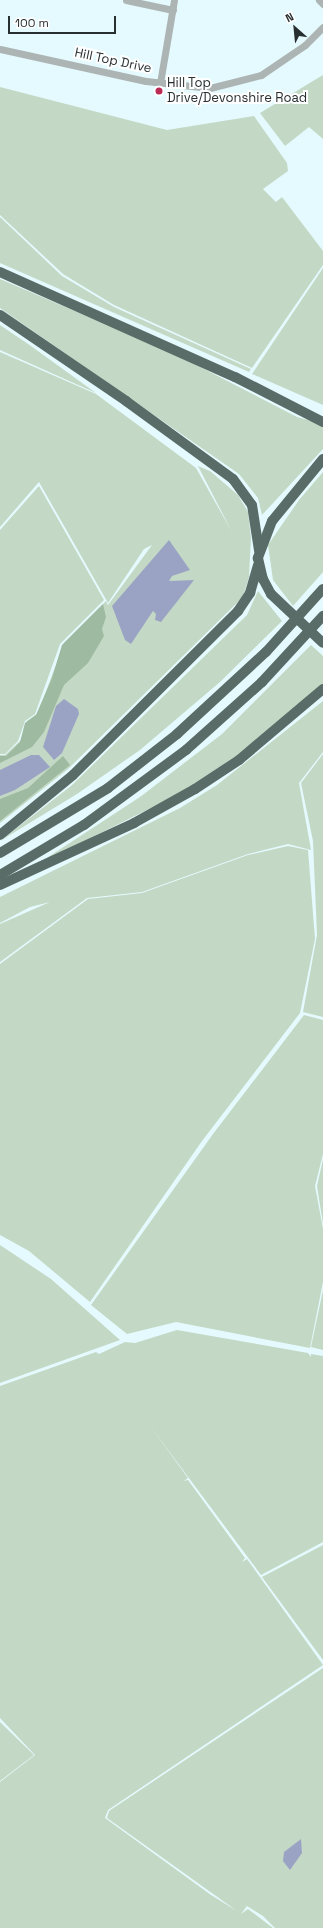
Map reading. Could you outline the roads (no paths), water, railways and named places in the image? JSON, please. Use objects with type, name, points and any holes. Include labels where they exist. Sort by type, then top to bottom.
[{"type":"highway","points":[[0,272],[208,364],[323,422]]},
{"type":"highway","points":[[0,314],[126,401],[233,479],[252,505],[259,550],[258,565],[250,593],[233,616],[73,775],[0,835]]},
{"type":"highway","points":[[259,550],[272,521],[323,459]]},
{"type":"highway","points":[[258,565],[271,594],[323,643]]},
{"type":"highway","points":[[0,853],[108,788],[177,734],[266,652],[323,589]]},
{"type":"highway","points":[[0,875],[90,821],[186,750],[262,682],[323,616]]},
{"type":"highway","points":[[0,885],[134,823],[195,789],[239,760],[323,689]]},
{"type":"street","points":[[126,0],[173,10]]},
{"type":"street","points":[[160,83],[174,0]]},
{"type":"street","points":[[319,0],[323,4]]},
{"type":"street","name":"Hill Top Drive","points":[[0,49],[160,83],[210,88],[261,75],[305,46],[323,27]]},
{"type":"water","points":[[169,540],[190,570],[172,576],[169,581],[194,580],[161,622],[155,620],[156,614],[153,611],[131,644],[125,640],[112,606]]},
{"type":"water","points":[[64,699],[78,709],[79,714],[62,753],[54,760],[43,747],[56,706]]},
{"type":"water","points":[[31,755],[39,755],[50,767],[15,790],[0,796],[0,770]]},
{"type":"water","points":[[301,1839],[302,1853],[290,1870],[283,1861],[284,1852]]},
{"type":"place","name":"Hill Top Drive/Devonshire Road","points":[[159,91]]}]
